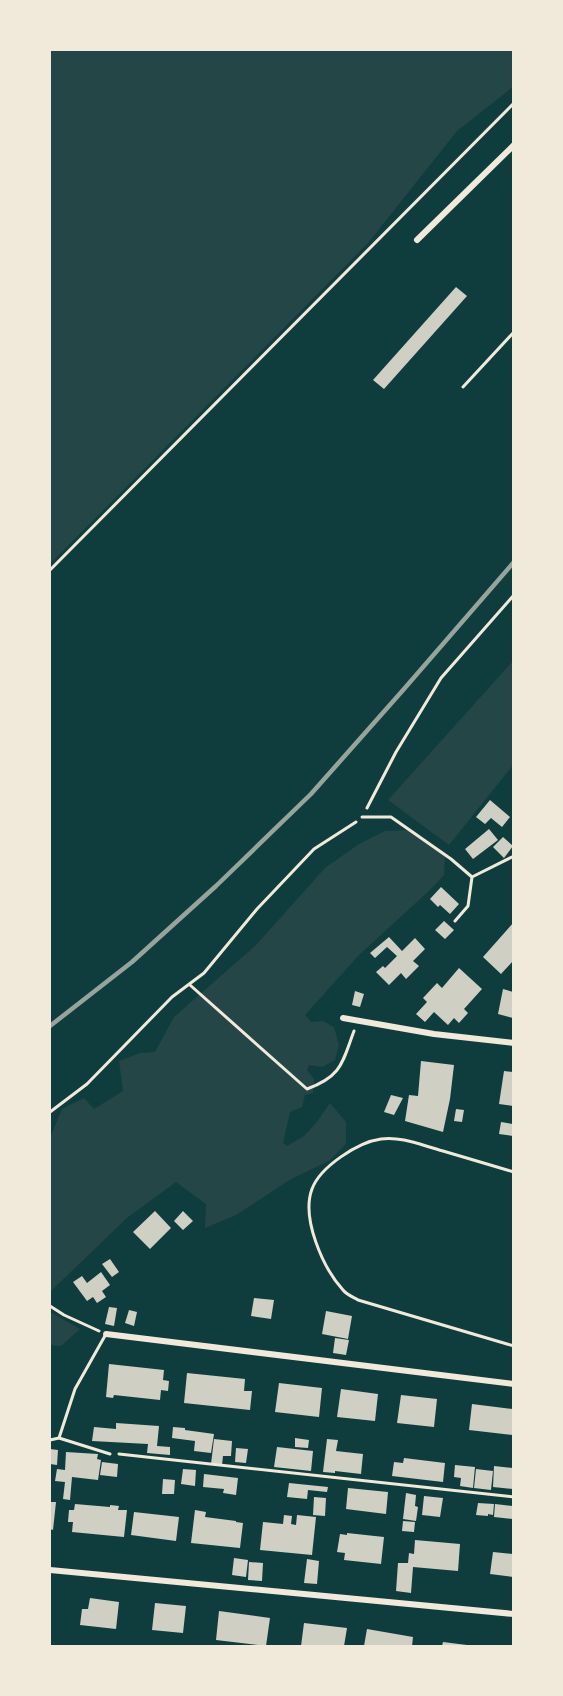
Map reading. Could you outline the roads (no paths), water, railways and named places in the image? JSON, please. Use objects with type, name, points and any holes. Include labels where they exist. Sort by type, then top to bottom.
[{"type":"street","points":[[417,240],[513,145]]},
{"type":"street","points":[[343,1018],[434,1034],[513,1043]]},
{"type":"street","points":[[106,1334],[513,1384]]},
{"type":"street","points":[[50,1570],[513,1614]]},
{"type":"lane","points":[[464,387],[513,332]]},
{"type":"lane","points":[[362,817],[391,817],[451,859],[472,877]]},
{"type":"lane","points":[[472,877],[513,856]]},
{"type":"lane","points":[[455,921],[468,906],[472,877]]},
{"type":"lane","points":[[59,1438],[75,1389],[106,1334]]},
{"type":"lane","points":[[50,1440],[59,1438],[110,1454]]},
{"type":"railway","points":[[50,1026],[132,962],[216,886],[311,794],[514,562]]}]
